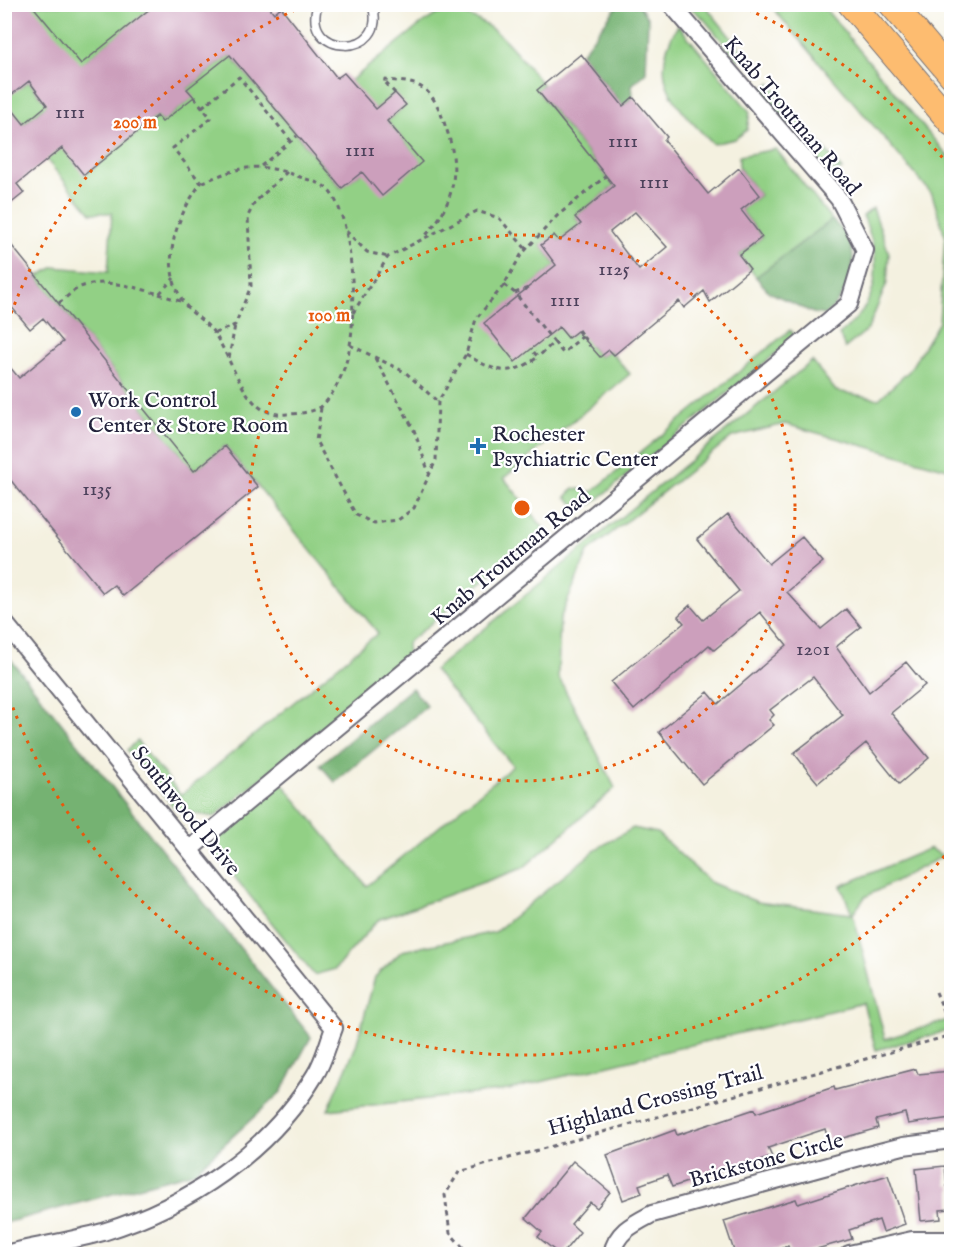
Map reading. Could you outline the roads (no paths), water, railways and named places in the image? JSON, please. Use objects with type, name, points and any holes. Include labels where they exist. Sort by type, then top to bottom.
[{"type":"main road","points":[[851,4],[951,123]]},
{"type":"main road","points":[[892,4],[951,75]]},
{"type":"street","name":"Knab Troutman Road","points":[[190,849],[849,304],[865,250],[838,199],[671,4]]},
{"type":"street","name":"Southwood Drive","points":[[4,622],[334,1028],[316,1074],[285,1116],[244,1159],[208,1184],[158,1212],[102,1232],[5,1254]]},
{"type":"street","name":"Brickstone Circle","points":[[612,1254],[614,1242],[629,1226],[652,1214],[903,1146],[951,1140]]},
{"type":"street","points":[[849,1254],[912,1240],[951,1240]]},
{"type":"lane","points":[[318,4],[315,20],[324,38],[342,46],[352,46],[369,35],[375,16],[372,4]]},
{"type":"place","name":"Work Control Center & Store Room","points":[[76,412]]},
{"type":"place","name":"Rochester Psychiatric Center","points":[[478,446]]}]
